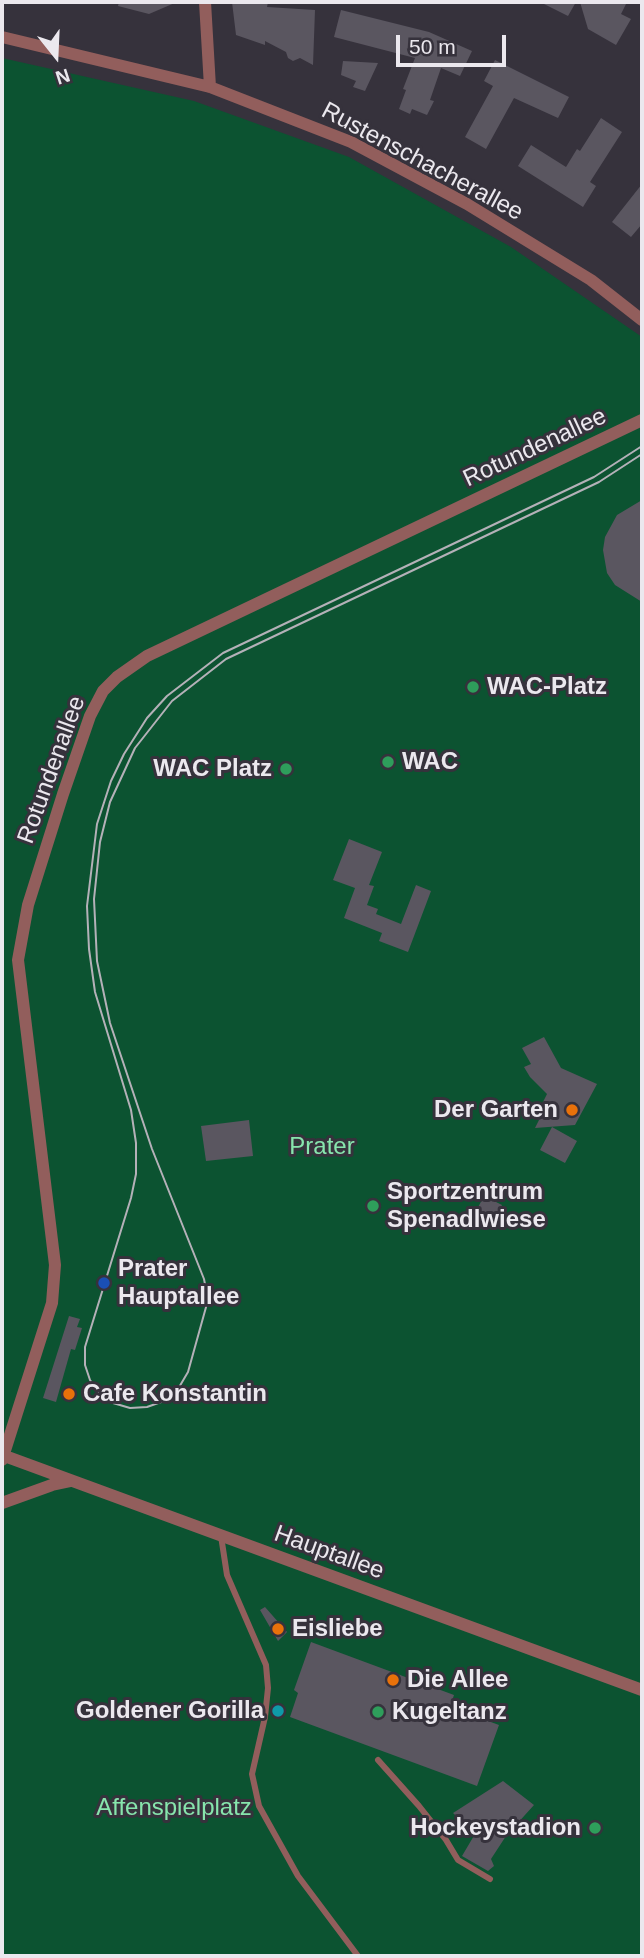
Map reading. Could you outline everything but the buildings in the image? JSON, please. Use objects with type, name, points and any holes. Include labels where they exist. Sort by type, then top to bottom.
[{"type":"street","points":[[205,2],[210,87]]},
{"type":"street","name":"Rustenschacherallee","points":[[2,37],[210,87],[351,142],[467,204],[591,280],[642,320]]},
{"type":"street","name":"Rotundenallee","points":[[2,1457],[52,1303],[55,1265],[18,960],[28,905],[63,794],[90,716],[103,691],[117,677],[148,656],[642,420]]},
{"type":"street","name":"Hauptallee","points":[[2,1457],[642,1690]]},
{"type":"street","points":[[2,1503],[52,1485],[73,1481]]},
{"type":"lane","points":[[221,1536],[227,1575],[266,1665],[266,1707],[252,1774],[259,1806],[298,1876],[358,1956]]},
{"type":"lane","points":[[378,1760],[419,1805],[458,1860],[490,1879]]},
{"type":"green space","name":"Prater","points":[[2,58],[194,101],[349,157],[511,247],[642,337],[642,1956],[2,1956]]},
{"type":"tram line","points":[[642,446],[594,477],[223,653],[167,696],[147,718],[124,754],[111,781],[97,824],[87,906],[95,992],[131,1110],[136,1143],[136,1174],[131,1198],[85,1347],[85,1365],[90,1380],[99,1393],[113,1403],[130,1408],[147,1407],[164,1401],[178,1389],[188,1372],[208,1300],[204,1279],[152,1149],[110,1023],[97,961],[94,899],[100,842],[110,802],[135,748],[172,701],[226,659],[599,482],[642,454]]},
{"type":"place","name":"WAC-Platz","points":[[473,687]]},
{"type":"place","name":"WAC","points":[[388,762]]},
{"type":"place","name":"WAC Platz","points":[[286,769]]},
{"type":"place","name":"Der Garten","points":[[572,1110]]},
{"type":"place","name":"Sportzentrum Spenadlwiese","points":[[373,1206]]},
{"type":"place","name":"Prater Hauptallee","points":[[104,1283]]},
{"type":"place","name":"Cafe Konstantin","points":[[69,1394]]},
{"type":"place","name":"Eisliebe","points":[[278,1629]]},
{"type":"place","name":"Die Allee","points":[[393,1680]]},
{"type":"place","name":"Goldener Gorilla","points":[[278,1711]]},
{"type":"place","name":"Kugeltanz","points":[[378,1712]]},
{"type":"place","name":"Hockeystadion","points":[[595,1828]]},
{"type":"park label","name":"Affenspielplatz","points":[[174,1808]]}]
